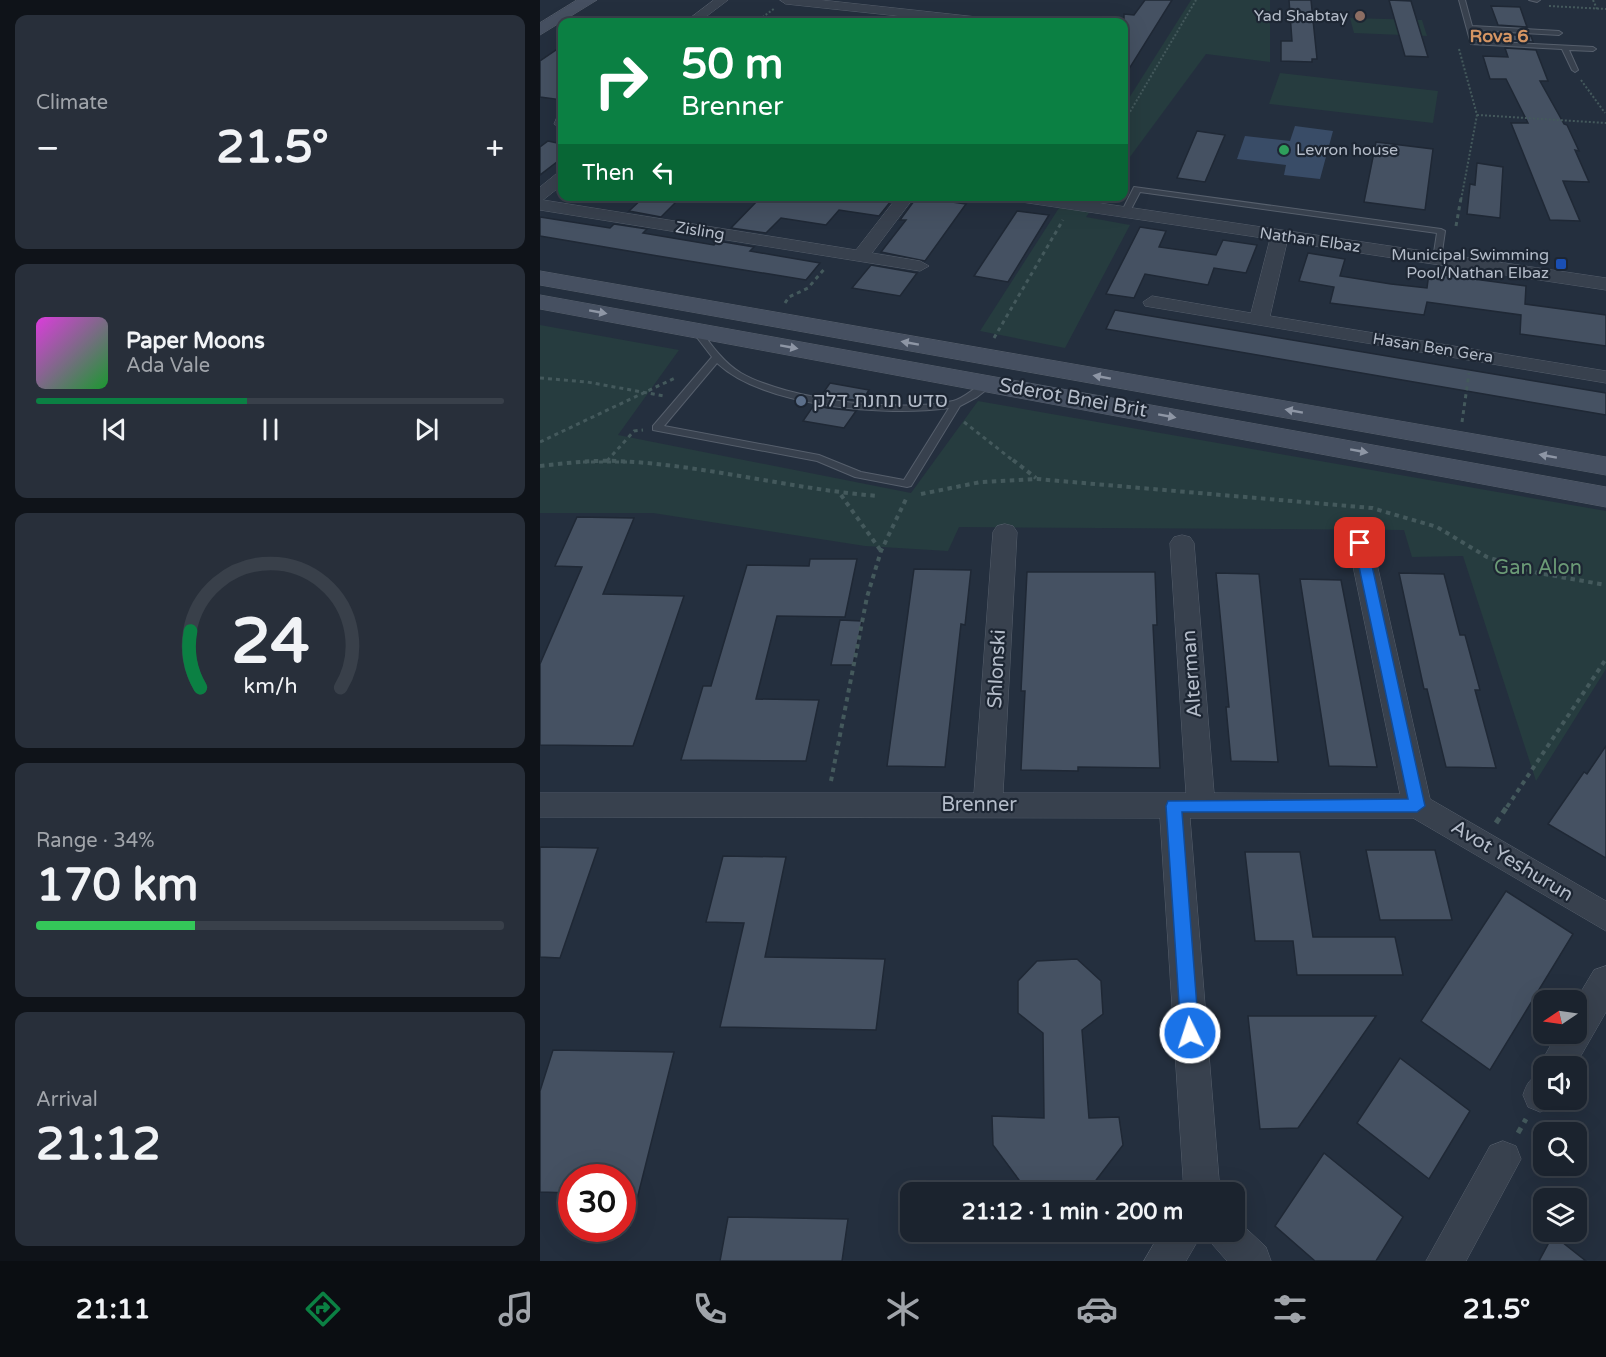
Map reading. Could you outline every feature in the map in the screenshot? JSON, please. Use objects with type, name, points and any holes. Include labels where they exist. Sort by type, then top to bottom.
[{"type":"main road","points":[[540,25],[581,0]]},
{"type":"main road","points":[[560,18],[589,0]]},
{"type":"main road","points":[[540,30],[558,19]]},
{"type":"main road","name":"Sderot Bnei Brit","points":[[540,278],[1606,466]]},
{"type":"main road","name":"Sderot Bnei Brit","points":[[540,302],[1606,497]]},
{"type":"street","points":[[697,18],[722,0]]},
{"type":"street","points":[[782,3],[943,18]]},
{"type":"street","points":[[540,196],[558,180]]},
{"type":"street","points":[[860,257],[903,201]]},
{"type":"street","name":"Nathan Elbaz","points":[[1047,201],[1606,284]]},
{"type":"street","name":"Zisling","points":[[540,205],[920,266]]},
{"type":"street","points":[[1259,320],[1280,236]]},
{"type":"street","name":"Hasan Ben Gera","points":[[1152,302],[1606,376]]},
{"type":"street","name":"Shlonski","points":[[988,806],[1005,532]]},
{"type":"street","name":"Alterman","points":[[1182,543],[1187,806],[1202,1182]]},
{"type":"street","points":[[1360,543],[1417,806]]},
{"type":"street","name":"Brenner","points":[[540,805],[1417,806]]},
{"type":"street","name":"Avot Yeshurun","points":[[1417,806],[1606,917]]},
{"type":"street","points":[[1587,1014],[1606,981]]},
{"type":"street","points":[[1445,1261],[1503,1159]]},
{"type":"street","points":[[1163,1261],[1177,1242]]},
{"type":"street","points":[[1235,1242],[1252,1261]]},
{"type":"lane","points":[[1462,0],[1473,43],[1593,49]]},
{"type":"lane","points":[[1532,0],[1537,0]]},
{"type":"lane","points":[[1469,28],[1559,33]]},
{"type":"lane","points":[[1565,48],[1575,70]]},
{"type":"lane","points":[[1125,213],[1137,189],[1441,231],[1444,260]]},
{"type":"lane","points":[[697,331],[716,358],[738,375],[764,386],[818,400],[858,407],[953,408]]},
{"type":"lane","points":[[657,428],[716,358]]},
{"type":"lane","points":[[657,428],[819,458],[858,475],[907,484],[953,408],[990,383]]},
{"type":"path","points":[[1128,115],[1196,0]]},
{"type":"path","points":[[1537,0],[1540,6],[1606,9]]},
{"type":"path","points":[[1593,0],[1597,9]]},
{"type":"path","points":[[761,18],[782,3]]},
{"type":"path","points":[[1444,260],[1477,115],[1456,42],[1473,43]]},
{"type":"path","points":[[1575,70],[1606,117]]},
{"type":"path","points":[[1128,108],[1132,108]]},
{"type":"path","points":[[1477,115],[1606,117]]},
{"type":"path","points":[[994,339],[1072,205]]},
{"type":"path","points":[[788,299],[808,288],[838,253]]},
{"type":"path","points":[[1463,412],[1471,354]]},
{"type":"path","points":[[540,378],[587,382],[682,399]]},
{"type":"path","points":[[540,442],[676,378]]},
{"type":"path","points":[[953,408],[1037,479]]},
{"type":"path","points":[[607,461],[634,431],[657,428]]},
{"type":"path","points":[[540,466],[607,461],[648,464],[840,494],[885,496]]},
{"type":"path","points":[[896,497],[908,498],[981,482],[1037,479],[1372,508],[1437,527],[1487,557],[1538,573],[1606,585]]},
{"type":"path","points":[[826,805],[867,597],[881,551],[908,498],[907,484]]},
{"type":"path","points":[[840,494],[881,551]]},
{"type":"path","points":[[1483,843],[1606,659]]},
{"type":"path","points":[[1503,1159],[1533,1107]]},
{"type":"green space","points":[[1191,0],[1270,0],[1270,62],[1206,54],[1128,160],[1128,100]]},
{"type":"green space","points":[[1350,18],[1422,20],[1427,36],[1354,33]]},
{"type":"green space","points":[[1280,73],[1438,91],[1433,123],[1269,104]]},
{"type":"green space","points":[[1063,201],[1097,201],[1086,217],[1130,225],[1065,348],[980,331]]},
{"type":"green space","name":"Gan Alon","points":[[540,325],[679,350],[618,435],[911,493],[978,401],[1606,511],[1606,669],[1536,781],[1463,556],[1412,557],[1404,530],[959,527],[948,551],[865,546],[653,513],[540,513]]},
{"type":"water","name":"Levron house","points":[[1295,126],[1333,131],[1320,179],[1284,175],[1286,165],[1237,159],[1245,136],[1290,141]]},
{"type":"building","points":[[1145,0],[1172,0],[1128,71],[1128,18],[1124,18],[1124,14],[1134,15]]},
{"type":"building","points":[[1289,0],[1311,0],[1317,59],[1312,59],[1312,62],[1281,61],[1281,41],[1292,41]]},
{"type":"building","points":[[1389,0],[1411,1],[1428,57],[1405,56]]},
{"type":"building","points":[[1491,6],[1520,7],[1527,27],[1498,25]]},
{"type":"building","points":[[1501,34],[1531,36],[1533,42],[1503,40]]},
{"type":"building","points":[[1505,48],[1536,50],[1548,81],[1540,81],[1564,124],[1567,125],[1579,151],[1575,150],[1589,182],[1563,181],[1580,221],[1550,220],[1511,123],[1528,123],[1506,79],[1490,79],[1483,56],[1508,57]]},
{"type":"building","points":[[558,49],[558,99],[540,97],[540,61]]},
{"type":"building","points":[[1197,131],[1225,135],[1205,182],[1177,178]]},
{"type":"building","points":[[548,141],[558,143],[558,161],[540,175],[540,147]]},
{"type":"building","points":[[1376,142],[1433,149],[1425,210],[1364,202]]},
{"type":"building","points":[[1477,163],[1503,167],[1500,218],[1467,214],[1470,184],[1475,185]]},
{"type":"building","points":[[640,201],[677,201],[661,217],[629,211]]},
{"type":"building","points":[[757,201],[891,201],[879,216],[839,210],[826,225],[781,218],[766,233],[731,228]]},
{"type":"building","points":[[914,201],[966,204],[925,261],[881,252],[906,220],[900,220]]},
{"type":"building","points":[[1017,211],[1049,215],[1008,282],[974,276]]},
{"type":"building","points":[[540,217],[610,228],[614,224],[647,229],[643,233],[714,245],[718,241],[754,247],[750,251],[820,263],[806,280],[658,256],[540,236]]},
{"type":"building","points":[[1140,227],[1166,231],[1159,247],[1216,255],[1223,240],[1257,245],[1246,273],[1214,268],[1208,285],[1145,274],[1134,298],[1106,294]]},
{"type":"building","points":[[1308,253],[1345,259],[1340,276],[1391,284],[1427,288],[1429,273],[1526,286],[1525,304],[1606,315],[1606,346],[1520,334],[1521,315],[1427,302],[1424,315],[1330,303],[1334,287],[1299,281]]},
{"type":"building","points":[[871,265],[917,273],[900,296],[852,288]]},
{"type":"building","points":[[1115,310],[1606,393],[1606,415],[1106,329]]},
{"type":"building","points":[[830,383],[869,390],[862,401],[821,396]]},
{"type":"building","points":[[814,405],[856,411],[844,428],[803,421]]},
{"type":"building","points":[[577,517],[634,518],[603,594],[684,596],[633,746],[540,745],[540,664],[582,567],[555,566]]},
{"type":"building","points":[[810,559],[857,559],[845,617],[777,616],[756,699],[819,700],[806,761],[681,760],[703,686],[711,686],[747,565],[809,566]]},
{"type":"building","points":[[914,569],[971,570],[965,625],[961,624],[945,767],[887,766]]},
{"type":"building","points":[[1027,572],[1155,572],[1157,625],[1153,625],[1160,768],[1078,767],[1078,771],[1021,770],[1025,691],[1021,691]]},
{"type":"building","points":[[1216,573],[1259,574],[1278,762],[1231,761],[1226,707],[1229,707]]},
{"type":"building","points":[[1399,573],[1444,574],[1460,635],[1465,635],[1480,690],[1475,690],[1496,768],[1446,767],[1427,689],[1424,689]]},
{"type":"building","points":[[1300,579],[1341,580],[1377,767],[1329,766]]},
{"type":"building","points":[[840,620],[862,621],[853,665],[831,665]]},
{"type":"building","points":[[1606,746],[1606,858],[1548,824],[1584,772],[1587,774]]},
{"type":"building","points":[[540,847],[598,848],[560,958],[540,957]]},
{"type":"building","points":[[1366,850],[1435,850],[1452,920],[1380,920]]},
{"type":"building","points":[[1245,852],[1300,852],[1313,937],[1395,937],[1403,975],[1297,975],[1293,941],[1255,941]]},
{"type":"building","points":[[723,856],[786,857],[765,957],[885,959],[876,1030],[720,1027],[744,923],[706,922]]},
{"type":"building","points":[[1506,891],[1573,934],[1539,990],[1533,990],[1533,1000],[1490,1070],[1421,1021]]},
{"type":"building","points":[[1077,959],[1101,981],[1103,1014],[1082,1030],[1089,1118],[1119,1117],[1123,1145],[1095,1182],[1021,1182],[993,1145],[992,1116],[1044,1118],[1043,1033],[1018,1013],[1018,981],[1037,961]]},
{"type":"building","points":[[1248,1016],[1376,1016],[1298,1128],[1260,1129]]},
{"type":"building","points":[[553,1050],[674,1052],[636,1203],[636,1164],[558,1164],[558,1193],[540,1192],[540,1091]]},
{"type":"building","points":[[1400,1058],[1470,1111],[1429,1179],[1357,1123]]},
{"type":"building","points":[[1324,1153],[1403,1217],[1376,1261],[1315,1261],[1275,1226]]},
{"type":"building","points":[[728,1217],[848,1219],[842,1261],[720,1261]]},
{"type":"building","points":[[1549,1242],[1562,1242],[1586,1261],[1539,1261]]},
{"type":"place","name":"Yad Shabtay","points":[[1360,16]]},
{"type":"place","name":"Levron house","points":[[1284,150]]},
{"type":"place","name":"Municipal Swimming Pool/Nathan Elbaz","points":[[1561,264]]},
{"type":"place","name":"סדש תחנת דלק","points":[[801,401]]},
{"type":"district","name":"Rova 6","points":[[1499,36]]},
{"type":"route","points":[[1190,1033],[1174,806],[1417,806],[1360,543]]}]
